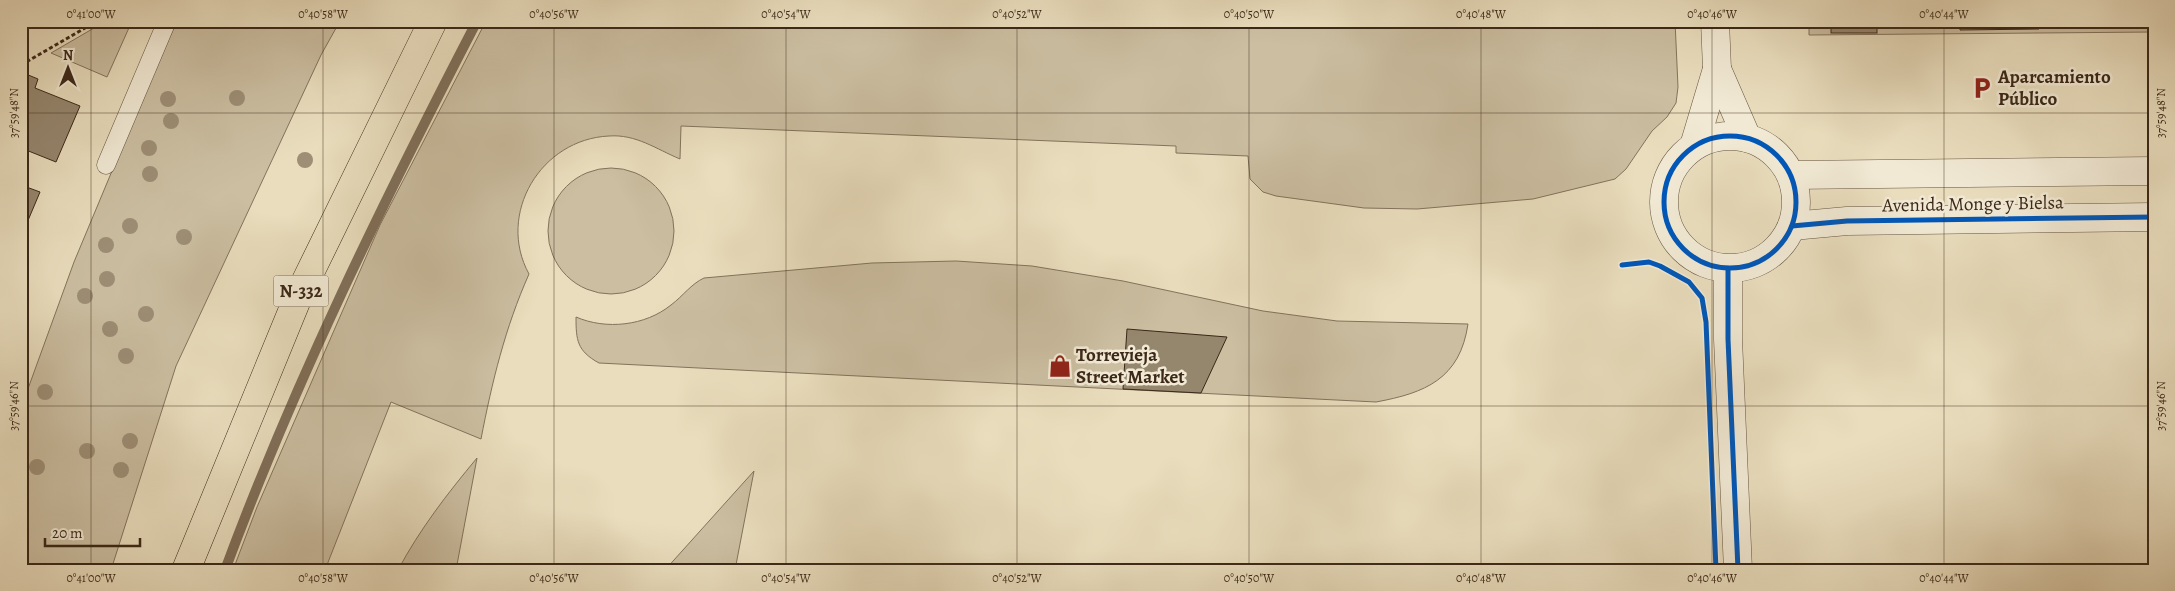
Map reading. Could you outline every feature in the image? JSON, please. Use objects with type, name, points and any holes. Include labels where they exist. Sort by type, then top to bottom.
[{"type":"highway","name":"N-332","points":[[186,570],[298,297],[434,21]]},
{"type":"street","points":[[1694,146],[1717,69],[1716,21]]},
{"type":"street","points":[[1717,69],[1747,138]]},
{"type":"street","points":[[1719,137],[1747,138],[1774,152],[1792,174],[1796,209],[1792,226],[1786,238],[1767,257],[1755,264],[1728,269],[1708,265],[1691,256],[1676,242],[1666,224],[1663,203],[1665,186],[1671,170],[1681,157],[1694,146],[1719,137]]},
{"type":"street","name":"Avenida Monge y Bielsa","points":[[1792,174],[2154,171]]},
{"type":"street","name":"Avenida Monge y Bielsa","points":[[1792,226],[1847,221],[2154,217]]},
{"type":"street","points":[[1728,269],[1728,339],[1738,570]]},
{"type":"lane","points":[[106,164],[167,21]]},
{"type":"path","points":[[21,65],[96,21]]},
{"type":"shaded area","points":[[106,21],[132,21],[107,77],[51,53]]},
{"type":"shaded area","points":[[177,21],[340,21],[321,55],[176,366],[111,570],[21,570],[21,408],[74,262],[150,80]]},
{"type":"shaded area","points":[[486,21],[1675,21],[1678,87],[1676,103],[1667,117],[1652,131],[1626,169],[1615,179],[1533,199],[1417,209],[1364,208],[1276,196],[1263,192],[1250,179],[1248,156],[1176,153],[1176,146],[681,126],[680,159],[628,137],[609,136],[585,140],[563,150],[545,165],[531,184],[522,205],[518,228],[520,251],[529,274],[520,294],[500,355],[481,439],[391,402],[325,570],[233,570],[257,507],[380,225]]},
{"type":"shaded area","points":[[1809,21],[2154,21],[2154,32],[1809,35]]},
{"type":"shaded area","points":[[611,168],[635,173],[656,186],[669,207],[674,231],[669,255],[656,276],[635,289],[611,294],[587,289],[566,276],[553,255],[548,231],[553,207],[566,186],[587,173]]},
{"type":"shaded area","points":[[956,261],[1032,266],[1123,281],[1263,311],[1337,321],[1468,324],[1464,343],[1457,358],[1437,380],[1425,388],[1410,394],[1376,402],[599,363],[586,354],[577,338],[576,317],[600,324],[625,324],[649,318],[675,302],[695,283],[704,278],[872,263]]},
{"type":"shaded area","points":[[477,458],[456,570],[398,570],[434,512]]},
{"type":"shaded area","points":[[754,471],[735,570],[665,570]]},
{"type":"building","points":[[1831,21],[1877,21],[1877,33],[1831,33]]},
{"type":"building","points":[[1960,21],[2039,21],[2039,29],[1960,30]]},
{"type":"building","points":[[2071,21],[2136,21],[2136,28],[2071,28]]},
{"type":"building","points":[[21,72],[38,79],[35,88],[80,106],[56,162],[21,148]]},
{"type":"building","points":[[21,185],[40,192],[21,237]]},
{"type":"building","points":[[1127,329],[1227,337],[1201,393],[1123,389]]},
{"type":"waterway","points":[[225,570],[281,430],[342,292],[408,156],[477,21]]},
{"type":"cycle path","points":[[1730,136],[1743,137],[1755,141],[1777,155],[1791,177],[1795,189],[1796,202],[1795,215],[1791,227],[1777,249],[1755,263],[1743,267],[1730,268],[1717,267],[1705,263],[1683,249],[1669,227],[1665,215],[1664,202],[1665,189],[1669,177],[1683,155],[1705,141],[1717,137],[1730,136]]},
{"type":"cycle path","points":[[1792,226],[1847,221],[2154,217]]},
{"type":"cycle path","points":[[1622,265],[1649,262],[1660,266],[1689,282],[1702,298],[1706,322],[1716,570]]},
{"type":"cycle path","points":[[1728,269],[1728,339],[1738,570]]},
{"type":"place","name":"Aparcamiento Público","points":[[1982,88]]},
{"type":"place","name":"Torrevieja Street Market","points":[[1060,366]]}]
